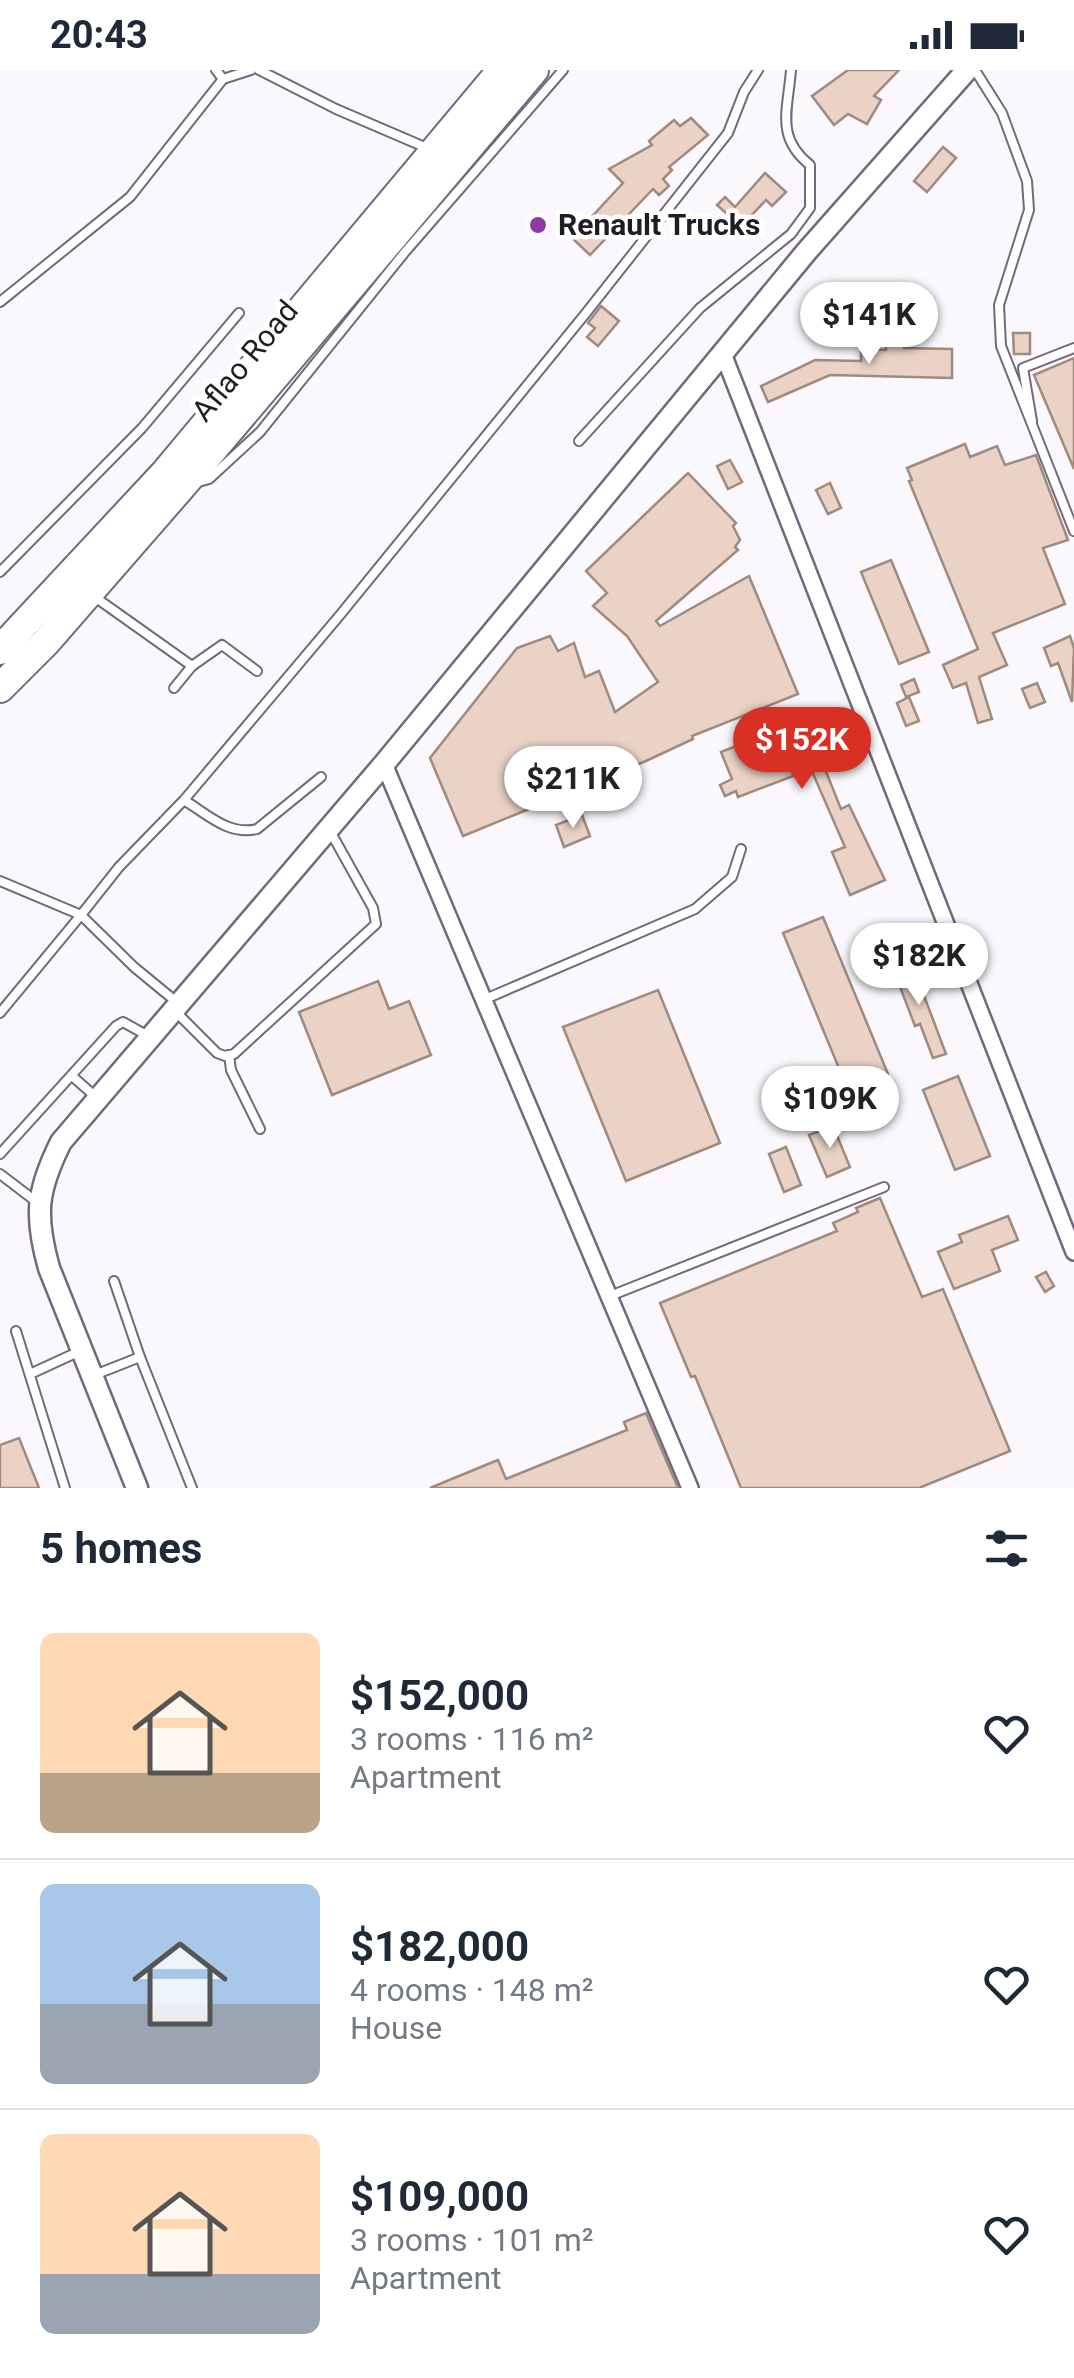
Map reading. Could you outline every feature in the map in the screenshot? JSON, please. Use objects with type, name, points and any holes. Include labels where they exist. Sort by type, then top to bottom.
[{"type":"highway","name":"Aflao Road","points":[[0,650],[165,472],[502,70]]},
{"type":"highway","name":"Aflao Road","points":[[0,688],[182,487],[534,70]]},
{"type":"street","points":[[137,1488],[49,1268],[40,1236],[38,1204],[45,1175],[61,1142],[384,764],[806,250],[967,70]]},
{"type":"street","points":[[722,351],[1074,1252]]},
{"type":"street","points":[[384,764],[690,1488]]},
{"type":"lane","points":[[216,70],[224,79]]},
{"type":"lane","points":[[0,302],[130,197],[224,79],[251,70]]},
{"type":"lane","points":[[259,70],[336,109],[434,151]]},
{"type":"lane","points":[[182,487],[209,479],[260,432],[405,252],[564,70]]},
{"type":"lane","points":[[0,1012],[119,867],[184,800],[488,434],[728,133],[744,92],[758,70]]},
{"type":"lane","points":[[579,441],[700,308],[791,234],[810,208],[810,165],[794,152],[785,132],[791,70]]},
{"type":"lane","points":[[975,70],[1002,113],[1027,181],[1030,210],[999,305],[1001,346],[1074,531]]},
{"type":"lane","points":[[791,234],[806,250]]},
{"type":"lane","points":[[0,572],[142,428],[238,313]]},
{"type":"lane","points":[[1035,435],[1023,368],[1074,348]]},
{"type":"lane","points":[[89,592],[192,666]]},
{"type":"lane","points":[[174,688],[192,666],[222,645],[257,672]]},
{"type":"lane","points":[[184,800],[232,830],[245,832],[257,829],[321,777]]},
{"type":"lane","points":[[229,1055],[376,924],[373,908],[329,829]]},
{"type":"lane","points":[[483,1000],[695,909],[732,877],[741,850]]},
{"type":"lane","points":[[0,881],[81,915],[177,1006],[217,1053],[229,1055]]},
{"type":"lane","points":[[0,1154],[123,1022],[150,1037]]},
{"type":"lane","points":[[229,1055],[232,1070],[260,1129]]},
{"type":"lane","points":[[72,1076],[96,1098]]},
{"type":"lane","points":[[0,1174],[38,1204]]},
{"type":"lane","points":[[609,1296],[884,1187]]},
{"type":"lane","points":[[114,1281],[192,1488]]},
{"type":"lane","points":[[16,1330],[66,1488]]},
{"type":"lane","points":[[30,1374],[82,1350]]},
{"type":"lane","points":[[92,1376],[140,1356]]},
{"type":"building","points":[[848,70],[899,70],[874,96],[881,100],[867,124],[848,114],[834,125],[812,96]]},
{"type":"building","points":[[691,118],[708,135],[669,167],[672,170],[663,179],[669,186],[659,195],[653,189],[590,255],[572,238],[623,183],[609,169],[652,145],[649,141],[674,120],[680,126]]},
{"type":"building","points":[[943,147],[956,158],[927,192],[914,181]]},
{"type":"building","points":[[765,173],[786,192],[772,206],[766,200],[747,220],[752,225],[746,231],[717,205],[725,197],[735,207]]},
{"type":"building","points":[[601,306],[619,321],[598,346],[587,337],[595,328],[588,323]]},
{"type":"building","points":[[1013,333],[1030,333],[1030,354],[1014,354]]},
{"type":"building","points":[[886,337],[904,338],[904,348],[952,349],[952,378],[830,375],[768,402],[761,386],[815,360],[861,361],[861,349],[886,350]]},
{"type":"building","points":[[1074,358],[1074,469],[1034,375]]},
{"type":"building","points":[[965,444],[970,457],[997,446],[1005,465],[1036,455],[1068,540],[1043,548],[1065,604],[993,633],[1007,665],[979,677],[992,719],[978,723],[966,683],[953,688],[943,665],[978,649],[907,468]]},
{"type":"building","points":[[730,460],[742,482],[728,489],[717,466]]},
{"type":"building","points":[[688,473],[736,523],[733,526],[740,540],[735,547],[738,550],[656,621],[660,626],[749,576],[798,694],[463,836],[430,758],[517,648],[550,636],[558,651],[574,643],[585,677],[599,671],[615,712],[658,682],[627,636],[593,606],[607,593],[586,571]]},
{"type":"building","points":[[830,483],[841,508],[828,514],[816,490]]},
{"type":"building","points":[[891,560],[929,652],[899,664],[861,572]]},
{"type":"building","points":[[1070,636],[1074,648],[1072,702],[1058,663],[1051,666],[1044,648]]},
{"type":"building","points":[[914,679],[919,692],[906,697],[901,685]]},
{"type":"building","points":[[1037,683],[1045,702],[1030,708],[1022,689]]},
{"type":"building","points":[[909,697],[919,721],[906,726],[897,703]]},
{"type":"building","points":[[805,719],[841,809],[849,805],[885,880],[850,895],[832,852],[845,847],[811,769],[738,797],[736,791],[725,796],[720,785],[732,779],[721,752]]},
{"type":"building","points":[[582,815],[590,836],[564,847],[556,825]]},
{"type":"building","points":[[823,917],[888,1074],[848,1090],[783,933]]},
{"type":"building","points":[[912,964],[946,1054],[933,1058],[920,1024],[915,1026],[894,971]]},
{"type":"building","points":[[378,981],[389,1009],[409,1001],[431,1055],[332,1095],[299,1012]]},
{"type":"building","points":[[658,990],[720,1143],[626,1181],[563,1027]]},
{"type":"building","points":[[958,1076],[990,1156],[955,1170],[923,1090]]},
{"type":"building","points":[[833,1126],[850,1167],[827,1177],[809,1135]]},
{"type":"building","points":[[786,1147],[801,1185],[784,1192],[769,1154]]},
{"type":"building","points":[[880,1198],[922,1297],[943,1289],[1010,1451],[919,1488],[741,1488],[660,1303],[837,1231],[833,1223]]},
{"type":"building","points":[[1008,1216],[1018,1240],[992,1250],[1000,1271],[954,1289],[938,1252],[962,1242],[959,1235]]},
{"type":"building","points":[[1046,1272],[1054,1286],[1045,1292],[1036,1277]]},
{"type":"building","points":[[646,1413],[678,1488],[430,1488],[498,1460],[506,1479],[627,1430],[624,1422]]},
{"type":"building","points":[[19,1438],[39,1488],[0,1488],[0,1445]]},
{"type":"place","name":"Renault Trucks","points":[[538,225]]}]
